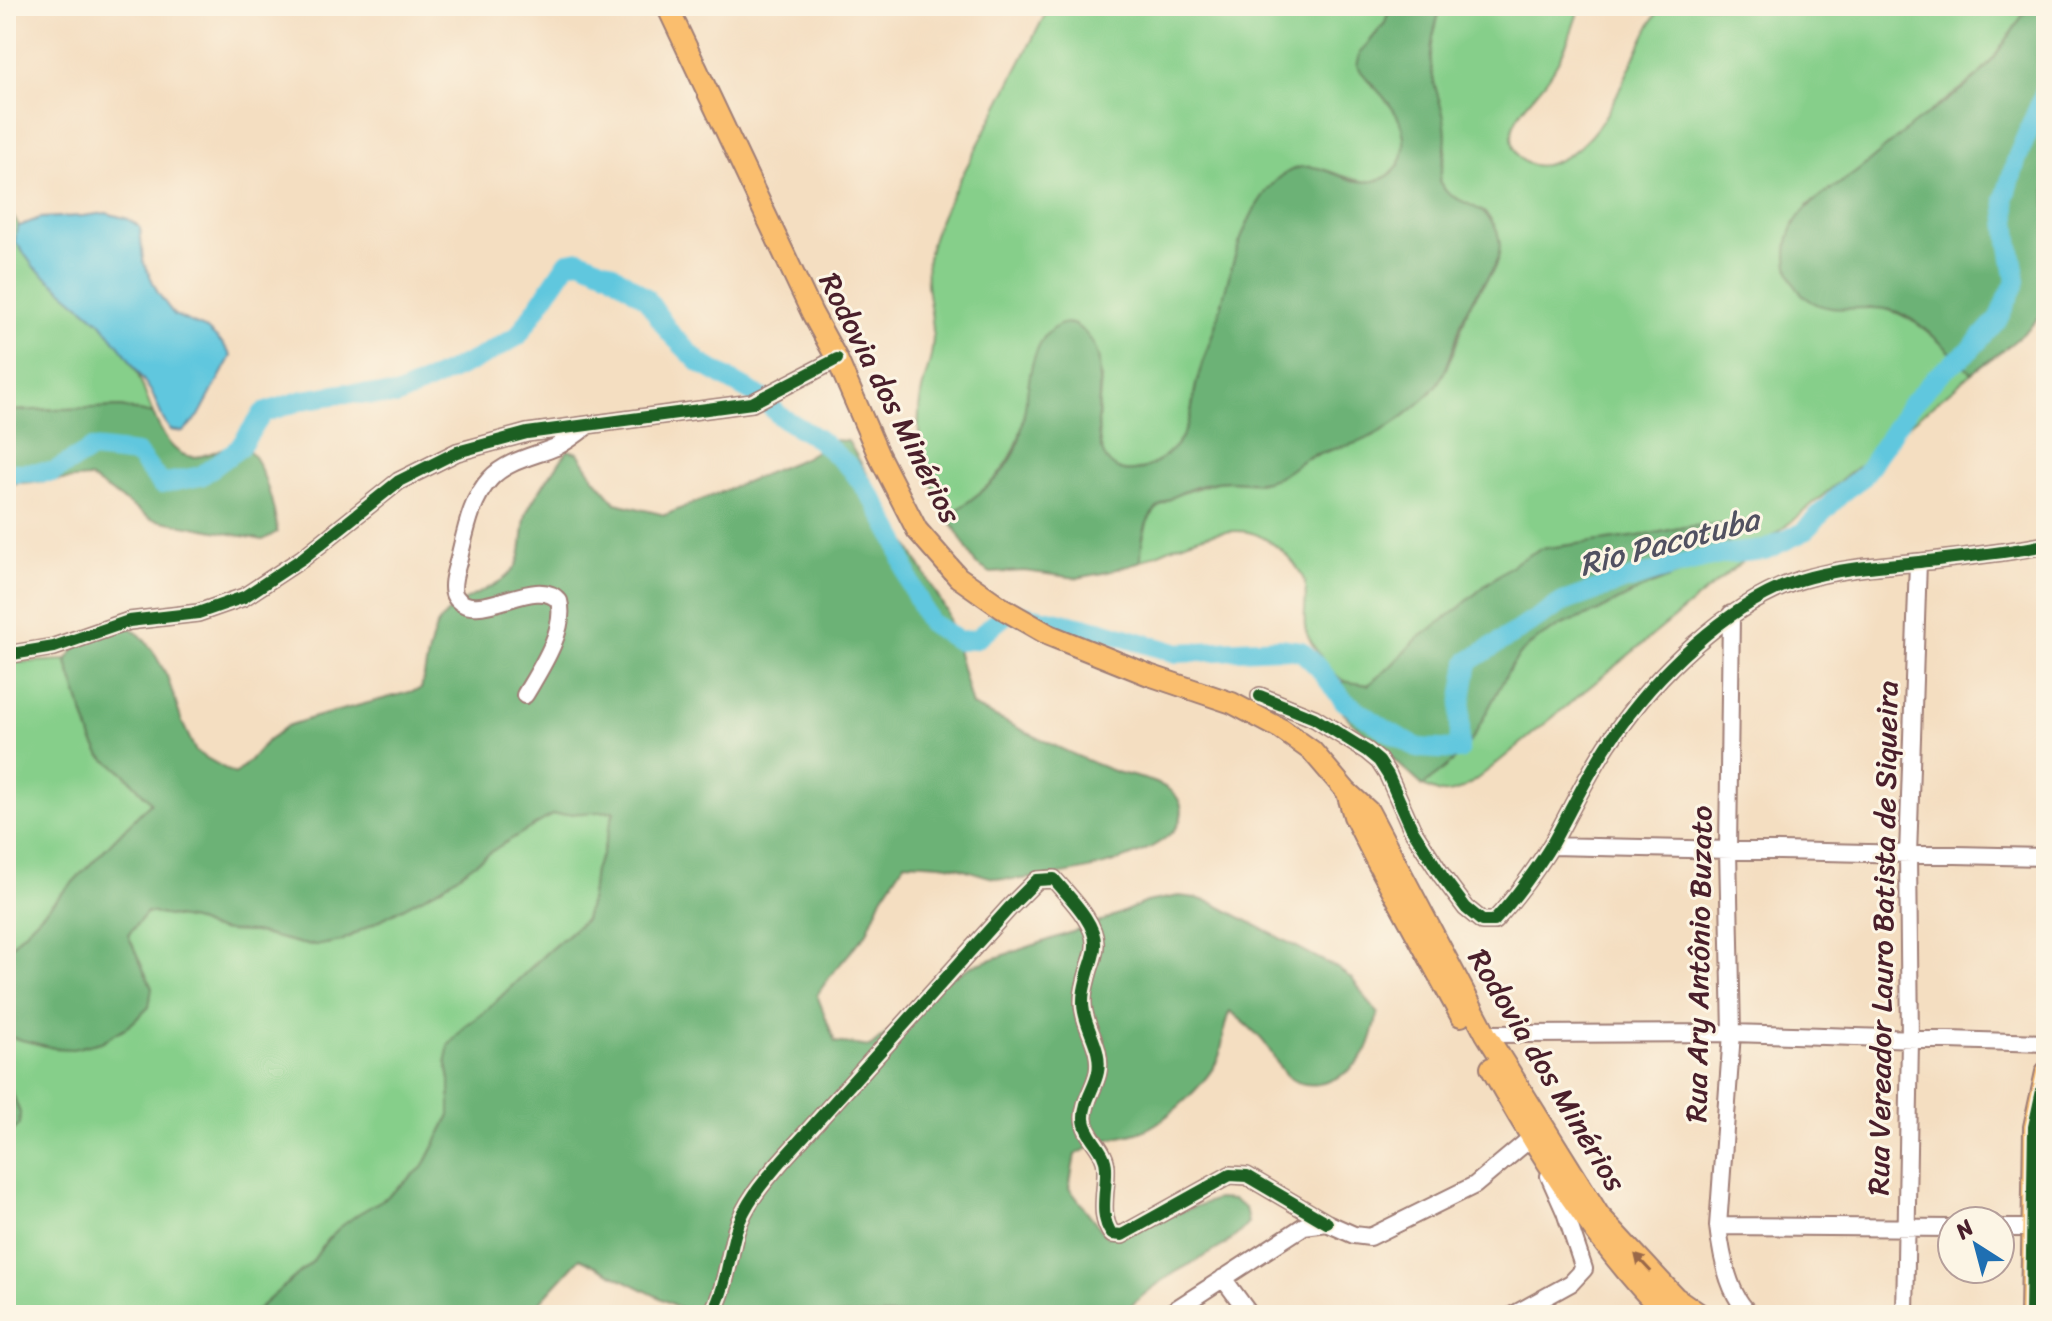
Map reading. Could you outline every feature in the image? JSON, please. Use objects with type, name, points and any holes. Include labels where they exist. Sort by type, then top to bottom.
[{"type":"main road","name":"Rodovia dos Minérios","points":[[667,6],[812,313],[837,359],[878,454],[917,530],[958,577],[1049,635],[1149,675],[1232,703],[1312,751],[1347,792],[1369,812],[1486,1034],[1599,1215],[1675,1297],[1702,1314]]},
{"type":"main road","name":"Rodovia dos Minérios","points":[[1347,792],[1354,816],[1400,908],[1531,1138],[1633,1281],[1666,1315]]},
{"type":"main road","points":[[2031,1315],[2040,1228],[2034,1127],[2046,1072]]},
{"type":"street","points":[[6,655],[54,647],[129,621],[198,613],[244,597],[303,558],[399,481],[457,452],[527,433],[752,403],[837,359]]},
{"type":"street","points":[[525,695],[553,643],[560,616],[559,601],[550,593],[537,592],[487,605],[464,603],[457,598],[453,591],[454,580],[467,524],[478,496],[489,480],[511,464],[558,446],[588,425]]},
{"type":"street","points":[[1260,696],[1314,718],[1379,761],[1412,829],[1442,876],[1466,908],[1482,921],[1494,921],[1551,846],[1612,737],[1659,679],[1731,614],[1800,580],[1855,568],[2009,552],[2046,545]]},
{"type":"street","name":"Rua Vereador Lauro Batista de Siqueira","points":[[1905,1315],[1910,1040],[1908,855],[1918,562]]},
{"type":"street","name":"Rua Ary Antônio Buzato","points":[[1731,614],[1728,851],[1732,1033],[1718,1226],[1721,1253],[1733,1288],[1748,1312]]},
{"type":"street","points":[[1551,846],[2046,857]]},
{"type":"street","points":[[711,1315],[718,1304],[737,1229],[756,1192],[937,987],[1037,880],[1054,879],[1087,918],[1096,944],[1083,992],[1084,1012],[1098,1051],[1098,1072],[1083,1120],[1104,1154],[1105,1225],[1112,1234],[1122,1235],[1230,1175],[1247,1176],[1327,1223],[1354,1235],[1370,1237],[1475,1185],[1531,1138]]},
{"type":"street","points":[[1486,1034],[1732,1033],[2046,1043]]},
{"type":"street","points":[[1513,1315],[1571,1283],[1584,1269],[1565,1212],[1549,1179],[1547,1162]]},
{"type":"street","points":[[1167,1315],[1304,1226],[1327,1223]]},
{"type":"street","points":[[1718,1226],[1936,1228]]},
{"type":"street","points":[[2016,1228],[2040,1228]]},
{"type":"street","points":[[1223,1278],[1250,1315]]},
{"type":"green space","points":[[1390,6],[1385,23],[1360,53],[1367,79],[1397,114],[1404,139],[1403,156],[1389,175],[1379,180],[1368,182],[1320,169],[1296,169],[1278,181],[1267,194],[1249,219],[1198,377],[1187,427],[1177,444],[1163,458],[1145,468],[1126,472],[1113,467],[1105,457],[1098,427],[1101,378],[1023,422],[1005,466],[986,487],[948,517],[927,471],[920,440],[919,407],[933,337],[927,281],[928,258],[947,204],[1049,7]]},
{"type":"green space","points":[[1390,6],[1441,6],[1431,55],[1433,78],[1446,132],[1439,181],[1448,194],[1489,217],[1500,242],[1492,271],[1468,307],[1447,366],[1434,389],[1382,431],[1363,441],[1306,458],[1276,478],[1257,482],[1218,482],[1195,487],[1173,497],[1155,511],[1147,524],[1141,561],[1077,578],[1024,571],[991,573],[976,564],[948,517],[992,482],[1013,456],[1019,442],[1035,355],[1041,341],[1051,330],[1064,324],[1074,325],[1085,333],[1095,347],[1100,369],[1098,434],[1107,461],[1123,471],[1147,467],[1169,452],[1185,431],[1236,252],[1253,212],[1270,187],[1287,172],[1303,167],[1319,168],[1369,182],[1384,178],[1398,166],[1404,147],[1400,123],[1395,112],[1357,66],[1360,53],[1385,23]]},
{"type":"green space","points":[[1441,6],[1580,6],[1558,61],[1519,114],[1513,128],[1513,143],[1519,157],[1526,163],[1539,165],[1552,163],[1573,152],[1591,136],[1617,94],[1661,6],[2029,6],[1978,76],[1858,171],[1807,206],[1832,308],[1876,307],[1904,316],[1928,332],[1972,373],[1491,768],[1462,789],[1449,793],[1423,786],[1457,758],[1473,738],[1511,665],[1523,651],[1562,625],[1687,571],[1719,524],[1540,549],[1488,583],[1416,640],[1368,685],[1344,681],[1321,657],[1305,627],[1306,590],[1303,578],[1286,555],[1265,539],[1248,532],[1221,532],[1193,539],[1141,561],[1141,546],[1148,520],[1158,507],[1176,495],[1216,482],[1259,483],[1279,477],[1305,459],[1373,436],[1427,396],[1453,354],[1469,306],[1494,269],[1499,255],[1498,235],[1492,221],[1484,212],[1448,194],[1439,181],[1446,149],[1430,60]]},
{"type":"green space","points":[[2029,6],[2046,6],[2046,22],[2038,51],[2046,168],[2046,306],[2023,334],[1972,373],[1927,331],[1897,312],[1875,308],[1829,308],[1808,299],[1795,286],[1790,275],[1788,240],[1793,226],[1811,204],[1979,75]]},
{"type":"green space","points":[[6,206],[18,224],[24,245],[92,310],[121,346],[137,372],[153,414],[121,407],[6,411]]},
{"type":"green space","points":[[121,407],[153,414],[172,446],[190,457],[235,446],[250,451],[267,485],[277,532],[263,540],[151,519],[90,478],[6,484],[6,411]]},
{"type":"green space","points":[[835,440],[848,441],[947,612],[972,706],[1093,763],[1162,785],[1175,795],[1182,811],[1180,820],[1169,835],[1151,847],[1127,858],[1071,873],[1001,879],[948,865],[905,862],[882,897],[866,934],[817,995],[835,1042],[870,1047],[944,981],[972,966],[1093,925],[1146,902],[1179,896],[1213,903],[1337,968],[1352,979],[1378,1014],[1364,1055],[1339,1077],[1318,1084],[1297,1082],[1284,1073],[1258,1036],[1230,1011],[1222,1047],[1213,1069],[1184,1101],[1150,1127],[1104,1141],[1075,1155],[1069,1188],[1107,1237],[1217,1199],[1233,1200],[1245,1208],[1248,1223],[1233,1239],[1161,1281],[1122,1315],[694,1315],[580,1258],[528,1315],[251,1315],[312,1262],[339,1228],[387,1197],[424,1166],[450,1115],[450,1080],[446,1059],[449,1045],[465,1026],[485,1012],[585,920],[594,870],[602,855],[614,811],[552,815],[498,847],[442,887],[341,941],[302,944],[254,932],[209,928],[193,920],[147,912],[128,935],[152,988],[149,1007],[130,1025],[101,1042],[73,1049],[54,1048],[6,1036],[6,951],[151,802],[123,772],[101,756],[92,740],[66,660],[94,631],[128,626],[153,651],[167,676],[196,752],[235,774],[265,743],[287,726],[421,689],[438,624],[456,606],[501,581],[516,566],[527,512],[568,450],[578,453],[616,503],[665,515],[804,458]]},
{"type":"green space","points":[[1720,524],[1731,532],[1728,544],[1706,563],[1562,625],[1523,651],[1511,666],[1473,738],[1457,758],[1423,786],[1337,705],[1337,693],[1343,681],[1368,685],[1416,640],[1488,583],[1540,549]]},
{"type":"green space","points":[[66,660],[92,740],[101,756],[123,772],[151,802],[6,951],[6,663]]},
{"type":"green space","points":[[614,810],[602,855],[594,870],[585,919],[485,1012],[465,1026],[446,1059],[450,1080],[450,1115],[424,1166],[327,1240],[312,1262],[251,1315],[6,1315],[6,1138],[20,1124],[20,1113],[6,1077],[6,1036],[54,1048],[101,1042],[130,1025],[149,1007],[128,935],[147,912],[193,920],[209,928],[254,932],[302,944],[341,941],[442,887],[498,847],[552,815]]},
{"type":"green space","points":[[6,1077],[20,1113],[20,1124],[6,1138]]},
{"type":"water","points":[[106,213],[128,219],[140,227],[143,261],[158,293],[174,315],[207,329],[231,356],[199,416],[183,432],[170,430],[152,393],[100,322],[34,267],[15,241],[17,227],[40,218]]},
{"type":"waterway","name":"Rio Pacotuba","points":[[6,473],[53,472],[92,449],[137,454],[161,484],[201,476],[239,448],[263,413],[303,400],[346,393],[396,396],[479,358],[518,336],[568,262],[580,260],[611,273],[646,298],[670,333],[700,363],[762,398],[780,416],[818,439],[851,468],[876,503],[897,542],[910,583],[929,622],[959,641],[976,639],[1009,612],[1099,630],[1176,653],[1280,648],[1301,651],[1318,667],[1344,701],[1383,728],[1417,748],[1459,750],[1461,706],[1468,662],[1563,602],[1682,564],[1723,554],[1765,550],[1803,532],[1845,490],[1863,477],[1909,407],[1998,319],[2016,281],[2005,198],[2017,158],[2046,90]]},
{"type":"cycle path","points":[[6,655],[54,647],[129,621],[198,613],[244,597],[303,558],[399,481],[457,452],[527,433],[752,403],[837,359]]},
{"type":"cycle path","points":[[1260,696],[1314,718],[1379,761],[1412,829],[1442,876],[1466,908],[1482,921],[1494,921],[1552,844],[1596,763],[1629,714],[1695,644],[1746,606],[1800,580],[1829,573],[2046,545]]},
{"type":"cycle path","points":[[711,1315],[723,1285],[740,1220],[756,1192],[1037,880],[1054,879],[1080,910],[1094,937],[1094,952],[1083,1002],[1099,1064],[1084,1119],[1105,1161],[1104,1211],[1112,1234],[1122,1235],[1230,1175],[1247,1176],[1327,1223]]},
{"type":"cycle path","points":[[2031,1315],[2034,1127],[2046,1072]]}]
